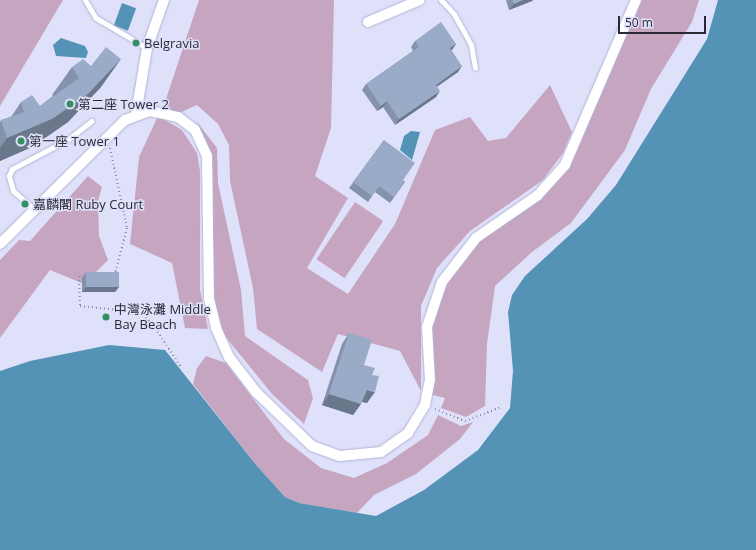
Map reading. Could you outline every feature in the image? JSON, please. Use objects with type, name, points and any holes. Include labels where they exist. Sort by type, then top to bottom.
[{"type":"street","points":[[136,114],[147,48],[164,0]]},
{"type":"street","points":[[368,22],[420,0]]},
{"type":"street","points":[[0,244],[102,140],[136,114],[156,111],[172,115],[190,126],[203,143],[208,171],[209,290],[216,328],[241,374],[290,427],[326,452],[366,456],[388,449],[402,439],[414,426],[425,405],[430,380],[427,326],[442,282],[476,238],[538,195],[565,165],[636,0]]},
{"type":"lane","points":[[85,0],[96,18],[147,48]]},
{"type":"lane","points":[[441,0],[454,14],[471,45],[475,68]]},
{"type":"lane","points":[[34,209],[13,191],[9,176],[12,169],[60,144],[91,121]]},
{"type":"path","points":[[102,140],[114,156],[127,228],[115,275],[108,275]]},
{"type":"path","points":[[93,275],[79,276],[80,306],[140,312],[153,325],[181,367]]},
{"type":"path","points":[[425,405],[464,421],[501,407]]},
{"type":"shaded area","points":[[0,0],[63,0],[0,106]]},
{"type":"shaded area","points":[[199,0],[334,0],[331,128],[315,176],[348,198],[307,268],[348,294],[395,224],[435,130],[470,117],[488,141],[506,138],[550,85],[572,132],[563,153],[543,180],[470,231],[437,268],[421,306],[421,391],[400,351],[338,334],[322,372],[257,329],[253,288],[230,181],[229,145],[218,124],[197,105],[177,114],[164,105]]},
{"type":"shaded area","points":[[636,0],[699,0],[692,22],[651,89],[625,150],[571,223],[532,252],[495,286],[487,344],[485,406],[466,417],[441,408],[445,398],[429,394],[427,336],[436,290],[460,252],[558,175]]},
{"type":"shaded area","points":[[158,116],[182,130],[197,153],[200,171],[200,290],[208,329],[185,328],[172,263],[130,244],[139,157]]},
{"type":"shaded area","points":[[197,122],[217,148],[218,183],[241,290],[245,336],[308,380],[313,398],[304,424],[272,394],[220,330],[213,289],[213,170],[209,149]]},
{"type":"shaded area","points":[[88,176],[102,187],[98,201],[99,236],[108,260],[84,284],[50,270],[0,338],[0,260],[19,240],[30,241]]},
{"type":"shaded area","points":[[355,202],[383,221],[345,278],[316,259]]},
{"type":"shaded area","points":[[206,356],[226,363],[284,439],[321,468],[354,478],[387,463],[428,435],[438,415],[461,426],[473,422],[460,439],[416,474],[374,495],[357,513],[299,503],[285,497],[257,466],[193,384],[197,368]]},
{"type":"water","points":[[718,0],[756,0],[756,550],[0,550],[0,371],[30,361],[109,345],[165,350],[257,466],[285,497],[299,503],[376,516],[424,490],[478,450],[510,408],[513,371],[508,312],[512,295],[525,276],[587,219],[616,185],[707,39]]},
{"type":"water","points":[[122,3],[136,8],[128,31],[114,26]]},
{"type":"water","points":[[61,38],[85,46],[88,52],[86,58],[56,56],[53,45]]},
{"type":"water","points":[[411,131],[420,132],[412,160],[400,150],[404,136]]},
{"type":"building","points":[[512,0],[523,0],[514,4]]},
{"type":"building","points":[[441,22],[456,44],[450,48],[462,66],[436,85],[440,91],[399,119],[387,101],[381,106],[366,84],[419,47],[415,41]]},
{"type":"building","points":[[106,47],[121,59],[88,94],[52,119],[7,138],[1,120],[24,112],[21,102],[32,95],[40,106],[79,78],[72,67],[83,59],[91,66]]},
{"type":"building","points":[[384,140],[415,163],[403,180],[405,182],[394,197],[379,186],[372,196],[353,182]]},
{"type":"building","points":[[86,272],[119,272],[119,287],[86,287]]},
{"type":"building","points":[[349,333],[372,340],[364,365],[375,368],[372,375],[379,376],[375,392],[367,390],[361,404],[329,394]]},
{"type":"place","name":"Belgravia","points":[[136,43]]},
{"type":"place","name":"第二座 Tower 2","points":[[70,104]]},
{"type":"place","name":"第一座 Tower 1","points":[[21,141]]},
{"type":"place","name":"嘉麟閣 Ruby Court","points":[[25,204]]},
{"type":"place","name":"中灣泳灘 Middle Bay Beach","points":[[106,317]]}]
